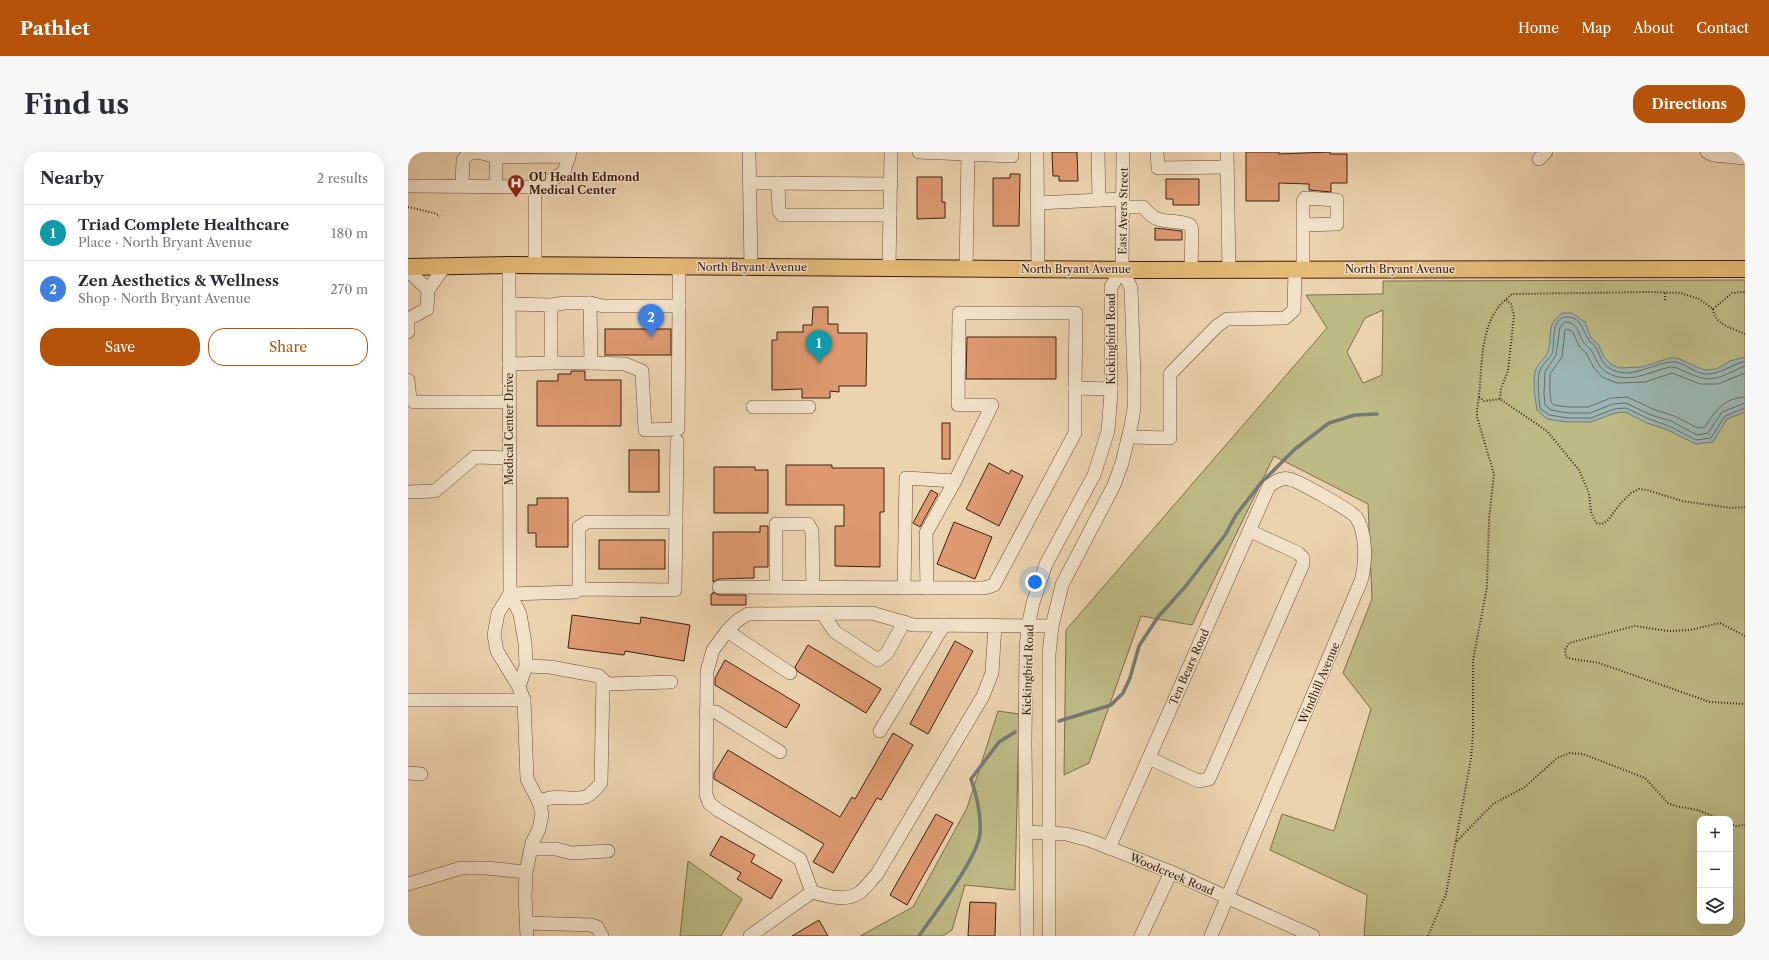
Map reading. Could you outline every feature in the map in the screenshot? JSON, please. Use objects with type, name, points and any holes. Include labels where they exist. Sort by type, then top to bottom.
[{"type":"main road","name":"North Bryant Avenue","points":[[408,266],[751,266],[1191,270],[1745,269]]},
{"type":"street","points":[[408,186],[535,187],[547,183],[564,172],[569,155],[496,157],[476,152],[468,154],[463,160],[462,186]]},
{"type":"street","points":[[749,152],[751,266]]},
{"type":"street","points":[[889,268],[891,152]]},
{"type":"street","points":[[919,152],[1012,156],[1012,152]]},
{"type":"street","points":[[1037,152],[1038,269]]},
{"type":"street","points":[[1098,152],[1099,200]]},
{"type":"street","name":"East Ayers Street","points":[[1122,269],[1123,152]]},
{"type":"street","points":[[1157,152],[1158,168],[1227,167]]},
{"type":"street","points":[[1226,152],[1229,270]]},
{"type":"street","points":[[1707,152],[1713,155],[1745,158]]},
{"type":"street","points":[[966,269],[968,155]]},
{"type":"street","points":[[496,157],[496,187]]},
{"type":"street","points":[[750,182],[891,184]]},
{"type":"street","points":[[778,183],[779,211],[782,215],[890,215]]},
{"type":"street","points":[[535,187],[535,266]]},
{"type":"street","points":[[1038,203],[1099,200],[1122,203],[1143,207],[1150,215],[1158,220],[1186,223],[1190,225],[1192,230],[1191,270]]},
{"type":"street","points":[[1130,437],[1170,438],[1170,374],[1217,326],[1227,319],[1285,318],[1294,310],[1303,225]]},
{"type":"street","name":"Medical Center Drive","points":[[509,265],[510,594]]},
{"type":"street","points":[[408,332],[408,319],[427,309],[428,290],[445,266]]},
{"type":"street","points":[[509,364],[625,364],[642,371],[644,430],[678,429],[679,266]]},
{"type":"street","name":"Kickingbird Road","points":[[1027,936],[1026,649],[1028,626],[1032,603],[1046,564],[1094,475],[1103,450],[1111,413],[1111,287],[1122,269]]},
{"type":"street","name":"Kickingbird Road","points":[[1049,936],[1049,654],[1052,626],[1062,585],[1114,485],[1130,437],[1134,409],[1131,288],[1122,269]]},
{"type":"street","points":[[408,270],[428,290]]},
{"type":"street","points":[[509,304],[551,305],[566,303],[590,303],[603,306],[679,306]]},
{"type":"street","points":[[590,303],[591,363]]},
{"type":"street","points":[[551,305],[551,363]]},
{"type":"street","points":[[719,587],[813,587],[904,588],[927,588],[984,588],[994,585],[1076,433],[1076,313],[959,313],[958,405],[992,405],[955,481],[926,533],[927,588]]},
{"type":"street","points":[[408,380],[410,399],[414,402],[509,402]]},
{"type":"street","points":[[1075,388],[1111,389]]},
{"type":"street","points":[[753,407],[809,407]]},
{"type":"street","points":[[510,594],[575,592],[579,589],[675,590],[677,441]]},
{"type":"street","points":[[408,492],[435,491],[475,457],[510,458]]},
{"type":"street","points":[[904,588],[906,478],[955,481]]},
{"type":"street","name":"Windhill Avenue","points":[[1211,936],[1228,899],[1358,588],[1365,565],[1362,535],[1356,518],[1344,507],[1289,478],[1278,480],[1269,486]]},
{"type":"street","name":"Ten Bears Road","points":[[1110,848],[1269,486]]},
{"type":"street","points":[[579,589],[579,527],[581,524],[587,522],[676,522]]},
{"type":"street","points":[[776,587],[776,524],[808,524],[812,532],[813,587]]},
{"type":"street","points":[[1149,758],[1198,781],[1209,779],[1303,564],[1302,558],[1298,553],[1250,531]]},
{"type":"street","points":[[510,594],[520,614],[525,643],[526,666],[519,687]]},
{"type":"street","points":[[510,594],[498,613],[494,635],[498,651],[519,687],[524,700],[527,779],[539,802],[542,814],[539,830],[531,849],[526,872],[525,896],[528,923],[527,936]]},
{"type":"street","points":[[822,613],[835,632],[878,660],[886,653],[904,622]]},
{"type":"street","points":[[812,892],[800,859],[718,810],[709,803],[706,794],[707,671],[714,650],[727,631],[738,620],[748,614],[872,613],[913,625],[1052,626]]},
{"type":"street","points":[[880,731],[944,625]]},
{"type":"street","points":[[812,892],[829,897],[846,897],[859,893],[877,874],[983,696],[992,673],[995,625]]},
{"type":"street","points":[[727,631],[790,674]]},
{"type":"street","points":[[526,666],[550,667],[599,676],[607,684],[671,682]]},
{"type":"street","points":[[539,802],[546,798],[585,797],[593,792],[601,783],[603,680]]},
{"type":"street","points":[[408,700],[524,700]]},
{"type":"street","points":[[706,712],[716,712],[780,752]]},
{"type":"street","points":[[408,773],[421,774]]},
{"type":"street","name":"Woodcreek Road","points":[[1026,832],[1066,834],[1089,840],[1171,872],[1228,899],[1284,931],[1313,936]]},
{"type":"street","points":[[531,849],[556,849],[571,853],[608,850]]},
{"type":"street","points":[[408,884],[461,868],[486,868],[526,872]]},
{"type":"street","points":[[1140,936],[1171,872]]},
{"type":"street","points":[[750,936],[812,892]]},
{"type":"street","points":[[528,923],[591,925],[597,927],[602,936]]},
{"type":"path","points":[[408,207],[434,213],[440,216]]},
{"type":"path","points":[[1713,309],[1732,293],[1745,292]]},
{"type":"path","points":[[1665,293],[1665,301]]},
{"type":"path","points":[[1428,936],[1446,894],[1456,842],[1473,734],[1473,660],[1487,586],[1489,519],[1494,474],[1477,417],[1482,358],[1488,332],[1495,312],[1512,294],[1681,293],[1699,299],[1713,309],[1714,316],[1719,323],[1745,334]]},
{"type":"path","points":[[1500,399],[1501,389],[1508,371],[1514,315],[1511,304],[1506,300]]},
{"type":"path","points":[[1479,397],[1484,401],[1500,399],[1547,430],[1579,470],[1589,493],[1594,519],[1598,523],[1602,524],[1608,520],[1620,504],[1631,493],[1639,489],[1682,501],[1731,508],[1745,507]]},
{"type":"path","points":[[1745,636],[1720,623],[1690,630],[1668,631],[1635,626],[1569,643],[1565,650],[1566,657],[1571,659],[1580,659],[1599,663],[1710,702],[1745,704]]},
{"type":"path","points":[[1456,842],[1493,804],[1525,787],[1557,758],[1570,753],[1583,754],[1645,778],[1668,803],[1675,806],[1698,810],[1713,816]]},
{"type":"path","points":[[1733,825],[1745,826]]},
{"type":"shaded area","points":[[1745,280],[1745,936],[1364,936],[1367,895],[1270,850],[1282,814],[1334,831],[1371,709],[1343,673],[1372,599],[1368,504],[1274,456],[1192,625],[1141,616],[1089,763],[1064,775],[1066,630],[1327,328],[1306,295],[1383,294],[1383,281]],"holes":[[[1383,310],[1382,375],[1363,383],[1347,352],[1365,318]]]},
{"type":"shaded area","points":[[998,711],[1019,714],[1015,890],[965,885],[952,930],[943,936],[860,936],[913,907],[967,808]]},
{"type":"shaded area","points":[[688,861],[742,899],[721,936],[680,936]]},
{"type":"water","points":[[1563,313],[1572,313],[1585,322],[1591,338],[1598,344],[1604,357],[1611,364],[1619,368],[1642,367],[1670,358],[1677,358],[1704,370],[1717,369],[1730,361],[1745,357],[1745,412],[1727,419],[1713,442],[1696,444],[1668,430],[1647,423],[1625,412],[1615,413],[1591,422],[1567,422],[1547,419],[1537,410],[1534,379],[1537,367],[1548,351],[1554,321]]},
{"type":"building","points":[[1052,152],[1077,152],[1078,181],[1059,181],[1059,176],[1053,176]]},
{"type":"building","points":[[1246,152],[1279,152],[1279,154],[1330,152],[1330,154],[1347,154],[1347,183],[1331,183],[1331,192],[1309,190],[1309,184],[1279,183],[1279,201],[1246,201]]},
{"type":"building","points":[[1010,174],[1020,174],[1019,226],[993,226],[993,178],[1010,178]]},
{"type":"building","points":[[917,177],[942,177],[942,202],[945,202],[945,218],[917,219]]},
{"type":"building","points":[[1166,179],[1199,179],[1199,205],[1173,205],[1173,199],[1166,199]]},
{"type":"building","points":[[1155,228],[1182,231],[1182,240],[1155,240]]},
{"type":"building","points":[[813,307],[828,307],[828,324],[838,324],[838,333],[867,333],[866,386],[839,386],[839,392],[830,391],[830,398],[802,398],[802,389],[772,390],[772,340],[777,340],[777,332],[803,332],[803,325],[812,325]]},
{"type":"building","points":[[605,329],[671,329],[671,355],[605,355]]},
{"type":"building","points":[[967,337],[1056,337],[1056,379],[966,379]]},
{"type":"building","points":[[571,371],[585,371],[585,380],[621,380],[621,426],[537,426],[537,381],[558,381],[558,374],[571,374]]},
{"type":"building","points":[[942,423],[950,423],[950,459],[942,459]]},
{"type":"building","points":[[629,450],[659,450],[659,492],[629,492]]},
{"type":"building","points":[[989,463],[1009,474],[1011,470],[1023,476],[999,526],[966,509]]},
{"type":"building","points":[[786,465],[832,465],[832,468],[884,468],[884,512],[880,512],[880,567],[835,566],[835,526],[844,526],[844,505],[786,505]]},
{"type":"building","points":[[714,467],[755,467],[755,470],[768,470],[768,513],[714,513]]},
{"type":"building","points":[[931,490],[938,494],[920,527],[913,523]]},
{"type":"building","points":[[537,498],[568,498],[568,547],[536,547],[536,533],[528,533],[528,505],[537,505]]},
{"type":"building","points":[[954,522],[992,537],[975,579],[937,564]]},
{"type":"building","points":[[760,526],[768,526],[768,567],[754,567],[754,578],[719,579],[713,582],[713,532],[760,532]]},
{"type":"building","points":[[599,540],[665,540],[665,569],[599,569]]},
{"type":"building","points":[[713,592],[719,595],[746,595],[746,605],[711,605],[711,594],[713,594]]},
{"type":"building","points":[[572,615],[640,624],[641,617],[690,625],[684,661],[625,651],[624,655],[568,648]]},
{"type":"building","points":[[955,641],[973,651],[928,734],[910,724]]},
{"type":"building","points":[[808,645],[881,689],[866,713],[797,671],[795,667]]},
{"type":"building","points":[[725,660],[800,705],[786,728],[715,685],[715,678]]},
{"type":"building","points":[[893,733],[913,745],[881,800],[877,798],[833,873],[813,862],[824,844],[714,779],[714,773],[728,750],[840,817],[852,797],[855,799]]},
{"type":"building","points":[[936,814],[953,823],[907,905],[890,895]]},
{"type":"building","points":[[721,836],[755,855],[751,862],[782,880],[771,899],[737,879],[741,873],[710,855]]},
{"type":"building","points":[[970,902],[996,903],[995,936],[968,936]]},
{"type":"building","points":[[819,920],[828,936],[792,936]]},
{"type":"waterway","points":[[1059,721],[1111,705],[1123,693],[1130,678],[1139,646],[1158,617],[1185,587],[1209,556],[1225,535],[1236,515],[1260,484],[1295,449],[1329,423],[1355,415],[1377,414]]},
{"type":"waterway","points":[[919,936],[964,871],[977,844],[980,833],[980,819],[977,799],[971,779],[999,742],[1015,732]]},
{"type":"place","name":"OU Health Edmond Medical Center","points":[[516,198]]},
{"type":"place","name":"Zen Aesthetics & Wellness","points":[[651,337]]},
{"type":"place","name":"Triad Complete Healthcare","points":[[819,363]]}]
